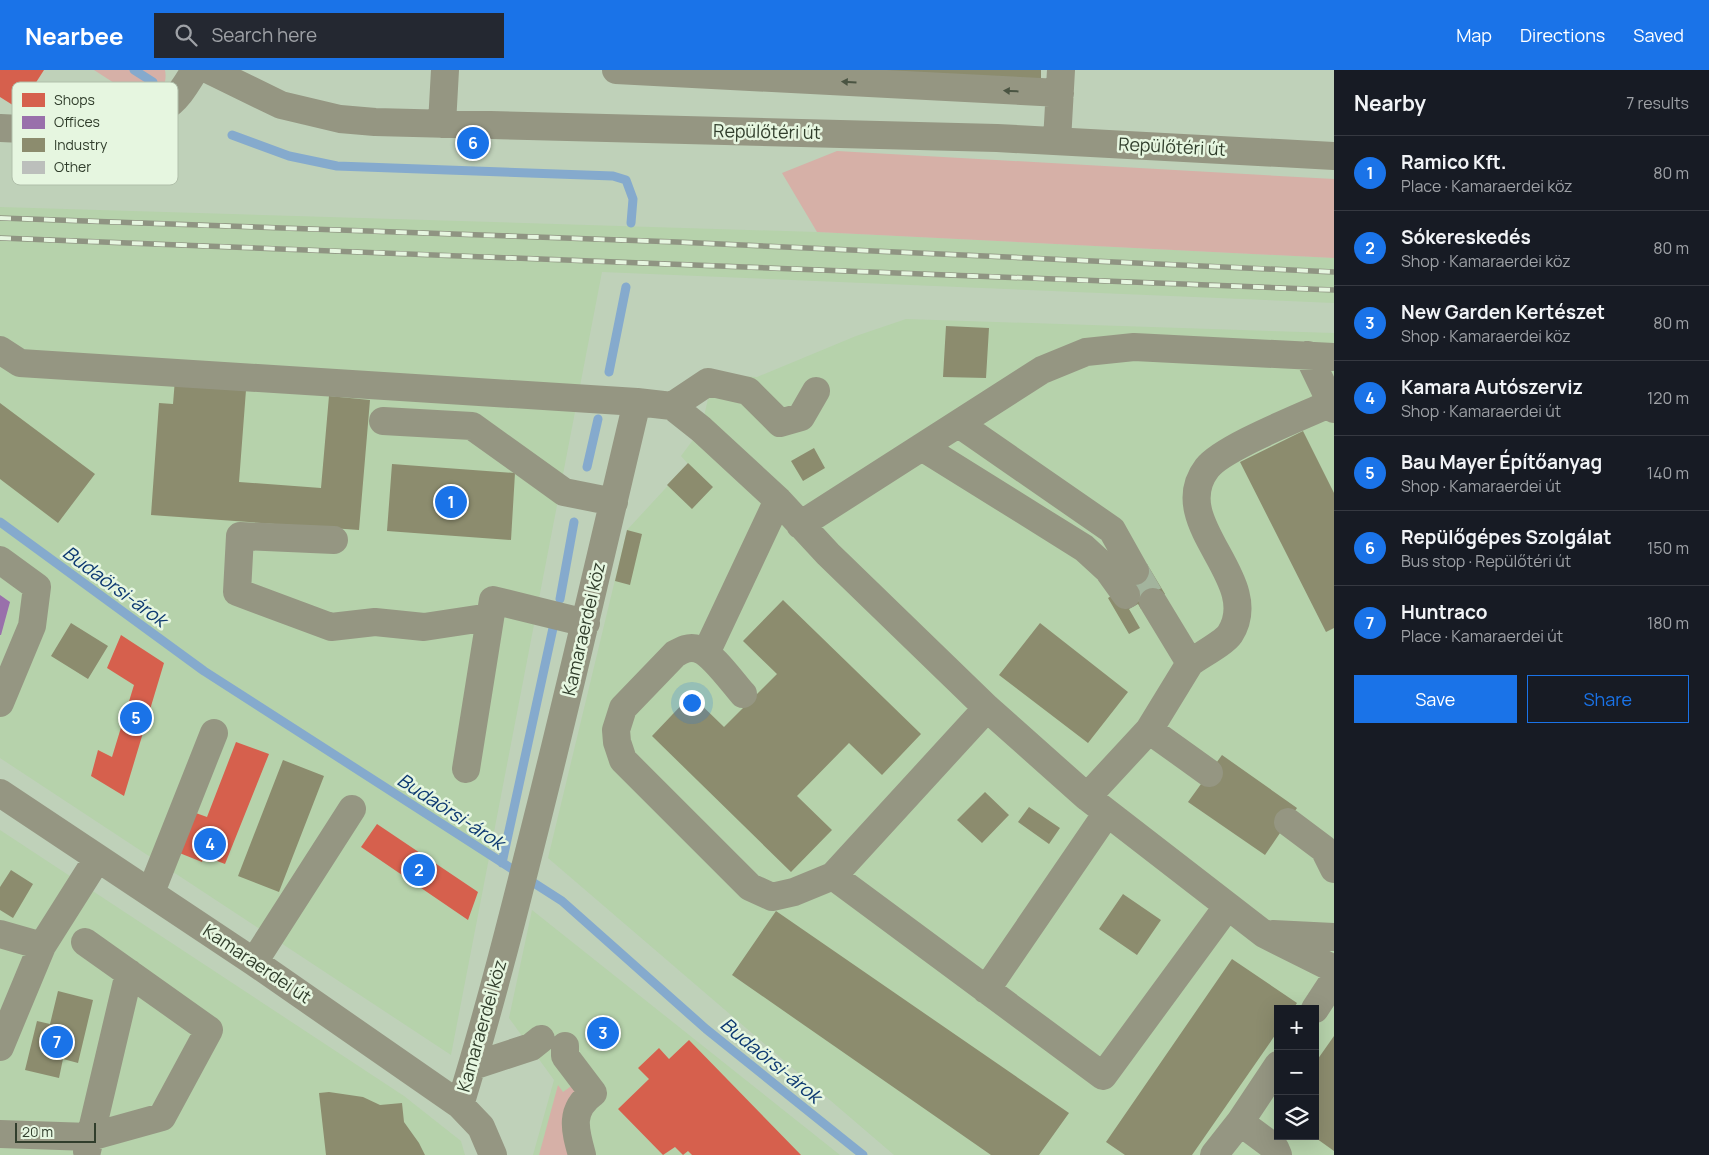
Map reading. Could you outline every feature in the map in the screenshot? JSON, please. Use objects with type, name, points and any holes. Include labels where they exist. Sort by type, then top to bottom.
[{"type":"street","points":[[178,94],[195,70]]},
{"type":"street","name":"Repülőtéri út","points":[[209,70],[281,104],[340,119],[375,122],[1057,141],[1334,156]]},
{"type":"street","points":[[442,124],[445,70]]},
{"type":"street","points":[[616,70],[1060,82],[1057,141]]},
{"type":"street","points":[[800,525],[1042,370],[1086,352],[1134,347],[1321,356],[1332,406],[1223,454],[1207,468],[1198,489],[1198,507],[1202,522],[1234,588],[1239,612],[1229,636],[1190,663],[1149,730],[1097,805],[986,990]]},
{"type":"street","points":[[0,350],[20,363],[637,402],[672,406],[701,429],[778,500],[800,525],[987,708],[1097,805],[1264,934],[1334,969]]},
{"type":"street","points":[[672,406],[708,382],[748,391],[780,423],[801,417],[816,391]]},
{"type":"street","name":"Kamaraerdei köz","points":[[460,1105],[473,1066],[528,855],[586,624],[637,402]]},
{"type":"street","points":[[383,421],[472,426],[564,492],[614,502]]},
{"type":"street","points":[[959,424],[1112,530],[1129,582]]},
{"type":"street","points":[[922,447],[1084,548],[1129,582],[1174,637],[1190,663]]},
{"type":"street","points":[[706,653],[778,500]]},
{"type":"street","points":[[334,540],[240,536],[237,592],[331,627],[354,622],[375,622],[424,627],[490,617]]},
{"type":"street","points":[[0,560],[37,587],[32,626],[0,703]]},
{"type":"street","points":[[466,768],[493,600],[586,624]]},
{"type":"street","points":[[743,694],[706,653],[697,648],[684,649],[675,654],[623,708],[618,718],[616,730],[623,760],[750,887],[772,897],[794,892],[833,876],[987,708]]},
{"type":"street","points":[[1149,730],[1209,773]]},
{"type":"street","points":[[150,892],[214,733]]},
{"type":"street","name":"Kamaraerdei út","points":[[0,794],[254,962],[460,1105],[481,1127],[493,1155]]},
{"type":"street","points":[[254,962],[352,809]]},
{"type":"street","points":[[1288,822],[1324,849],[1334,869]]},
{"type":"street","points":[[0,1047],[42,946],[98,859]]},
{"type":"street","points":[[833,876],[1103,1076],[1227,907]]},
{"type":"street","points":[[0,934],[42,946]]},
{"type":"street","points":[[1264,934],[1334,937]]},
{"type":"street","points":[[0,1134],[88,1146],[162,1117],[209,1030],[85,942]]},
{"type":"street","points":[[88,1146],[129,973]]},
{"type":"street","points":[[473,1066],[553,1043],[593,1093],[585,1098],[576,1112],[574,1123],[582,1155]]},
{"type":"street","points":[[1214,1155],[1240,1122],[1274,1071]]},
{"type":"street","points":[[1240,1122],[1275,1148],[1278,1155]]},
{"type":"shaded area","points":[[94,70],[165,70],[164,82],[113,82]]},
{"type":"shaded area","points":[[837,151],[1334,179],[1334,258],[817,232],[782,173]]},
{"type":"shaded area","points":[[0,207],[817,232],[1334,258],[1334,303],[602,272],[451,1055],[0,758]]},
{"type":"shaded area","points":[[906,319],[1334,333],[1334,1155],[894,1155],[548,858],[627,530],[688,464],[681,456],[701,429],[710,390],[709,374],[757,377],[856,336]]},
{"type":"shaded area","points":[[0,830],[404,1096],[461,1141],[465,1155],[0,1155]]},
{"type":"shaded area","points":[[532,910],[840,1155],[533,1155],[554,1080],[509,1018]]},
{"type":"shaded area","points":[[577,1082],[573,1155],[539,1155],[558,1085],[563,1092]]},
{"type":"building: Shops","points":[[0,70],[44,70],[36,82],[12,82],[12,105],[0,97]]},
{"type":"building: Shops","points":[[121,635],[164,663],[124,796],[91,776],[98,750],[112,757],[134,685],[107,668]]},
{"type":"building: Shops","points":[[236,742],[269,754],[225,864],[204,856],[202,862],[177,852],[193,812],[207,817]]},
{"type":"building: Shops","points":[[377,824],[478,892],[468,920],[361,847]]},
{"type":"building: Shops","points":[[689,1040],[801,1155],[692,1155],[688,1151],[683,1155],[675,1147],[663,1155],[618,1109],[649,1079],[638,1068],[659,1048],[669,1059]]},
{"type":"building: Offices","points":[[0,595],[10,602],[1,635],[0,635]]},
{"type":"building: Industry","points":[[866,70],[1041,70],[1041,81]]},
{"type":"building: Industry","points":[[946,326],[989,328],[986,378],[943,377]]},
{"type":"building: Industry","points":[[175,379],[246,390],[239,482],[321,488],[329,396],[370,400],[359,530],[151,515],[159,403],[173,404]]},
{"type":"building: Industry","points":[[0,403],[95,474],[58,523],[0,479]]},
{"type":"building: Industry","points":[[1303,431],[1334,493],[1334,628],[1326,632],[1240,462]]},
{"type":"building: Industry","points":[[814,448],[825,468],[803,481],[791,461]]},
{"type":"building: Industry","points":[[688,463],[713,487],[692,509],[667,485]]},
{"type":"building: Industry","points":[[392,464],[515,473],[511,540],[387,531]]},
{"type":"building: Industry","points":[[627,530],[642,534],[630,585],[615,581]]},
{"type":"building: Industry","points":[[1147,564],[1165,594],[1141,609],[1138,604],[1129,609],[1140,628],[1129,634],[1108,598],[1119,591],[1135,571]]},
{"type":"building: Industry","points":[[783,600],[921,734],[882,775],[849,743],[797,796],[832,830],[791,872],[652,736],[691,695],[724,727],[777,674],[743,641]]},
{"type":"building: Industry","points":[[71,623],[108,646],[88,679],[51,656]]},
{"type":"building: Industry","points":[[1040,623],[1128,692],[1088,743],[999,675]]},
{"type":"building: Industry","points":[[1222,755],[1297,808],[1265,855],[1188,802]]},
{"type":"building: Industry","points":[[283,760],[324,776],[279,892],[238,876]]},
{"type":"building: Industry","points":[[985,792],[1009,815],[982,843],[957,820]]},
{"type":"building: Industry","points":[[1029,807],[1060,828],[1049,844],[1018,822]]},
{"type":"building: Industry","points":[[11,870],[33,884],[13,918],[0,910],[0,887]]},
{"type":"building: Industry","points":[[1123,894],[1161,920],[1137,955],[1099,929]]},
{"type":"building: Industry","points":[[776,911],[1069,1113],[1039,1155],[991,1155],[732,975]]},
{"type":"building: Industry","points":[[1232,959],[1297,1003],[1296,1005],[1274,1005],[1274,1037],[1192,1155],[1125,1155],[1106,1142]]},
{"type":"building: Industry","points":[[58,991],[93,1000],[78,1063],[63,1059],[59,1078],[25,1070],[37,1021],[50,1024]]},
{"type":"building: Industry","points":[[1334,1036],[1334,1151],[1319,1140],[1319,1057]]},
{"type":"building: Industry","points":[[329,1092],[363,1097],[380,1105],[402,1103],[404,1122],[425,1155],[326,1155],[319,1093]]},
{"type":"waterway","points":[[134,70],[153,82]]},
{"type":"waterway","points":[[232,135],[289,156],[337,166],[613,176],[626,180],[633,199],[631,223]]},
{"type":"waterway","points":[[609,372],[626,287]]},
{"type":"waterway","points":[[587,467],[598,419]]},
{"type":"waterway","name":"Budaörsi-árok","points":[[0,522],[204,671],[562,901],[706,1029],[863,1155]]},
{"type":"waterway","points":[[560,599],[574,522]]},
{"type":"waterway","points":[[502,863],[553,628]]},
{"type":"tunnel","points":[[1135,571],[1153,602]]},
{"type":"railway","points":[[0,218],[677,242],[1334,272]]},
{"type":"railway","points":[[0,238],[1334,290]]},
{"type":"place","name":"Repülőgépes Szolgálat","points":[[473,143]]},
{"type":"place","name":"Ramico Kft.","points":[[451,502]]},
{"type":"place","name":"Bau Mayer Építőanyag","points":[[136,718]]},
{"type":"place","name":"Kamara Autószerviz","points":[[210,844]]},
{"type":"place","name":"Sókereskedés","points":[[419,870]]},
{"type":"place","name":"New Garden Kertészet","points":[[603,1033]]},
{"type":"place","name":"Huntraco","points":[[57,1042]]}]
